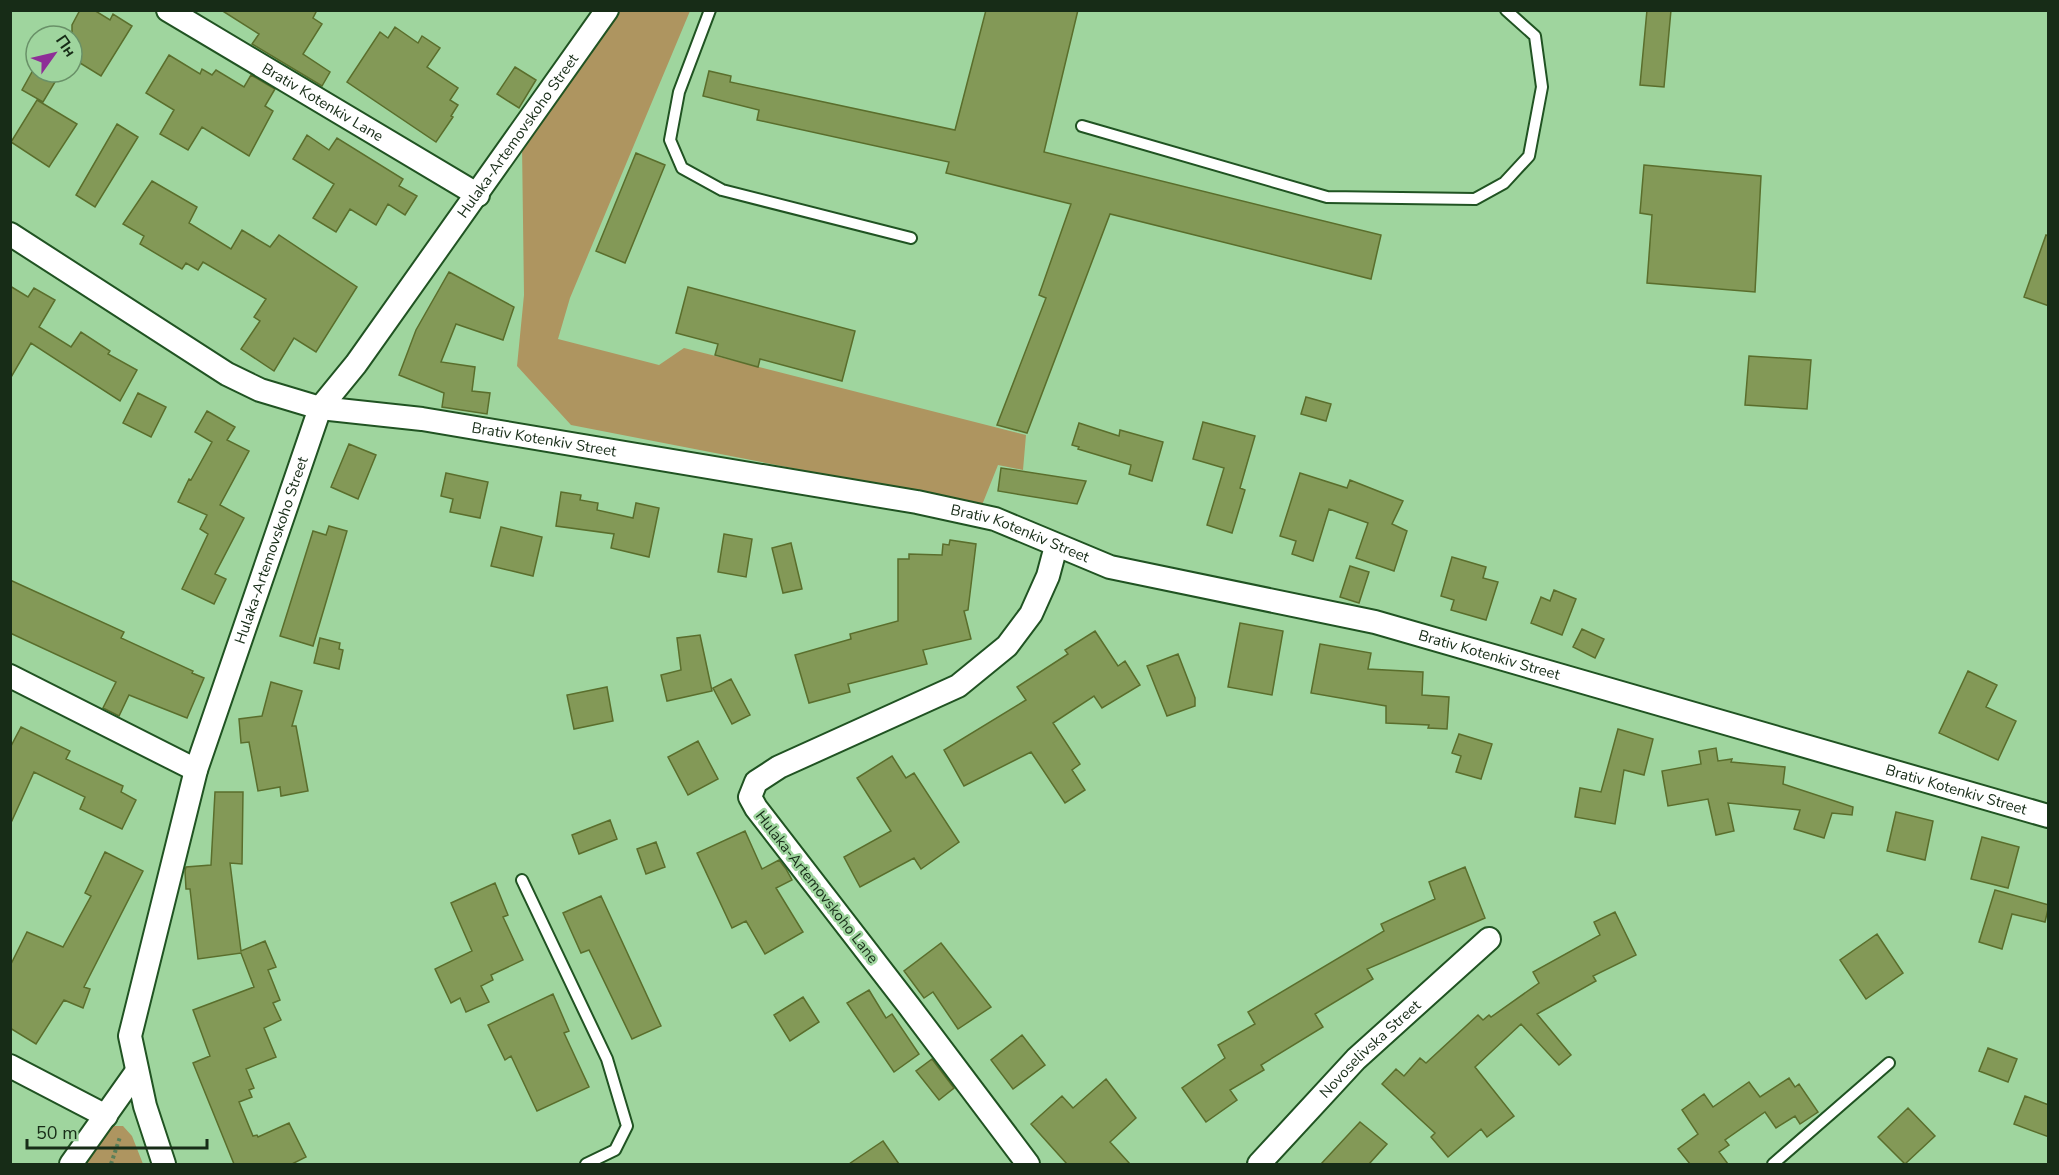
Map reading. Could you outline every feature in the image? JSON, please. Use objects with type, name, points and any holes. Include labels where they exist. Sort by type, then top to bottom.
[{"type":"street","name":"Brativ Kotenkiv Lane","points":[[168,10],[478,195]]},
{"type":"street","name":"Hulaka-Artemovskoho Street","points":[[164,1164],[137,1071],[130,1036],[196,770],[320,408],[356,364],[478,195],[607,10]]},
{"type":"street","name":"Brativ Kotenkiv Street","points":[[10,234],[227,374],[260,390],[320,408],[422,419],[916,502],[995,519],[1110,567],[1375,622],[2049,816]]},
{"type":"street","name":"Hulaka-Artemovskoho Lane","points":[[1028,1164],[756,808],[750,797],[756,782],[779,767],[958,686],[1007,646],[1031,614],[1048,576],[1056,546]]},
{"type":"street","points":[[10,676],[196,770]]},
{"type":"street","name":"Novoselivska Street","points":[[1259,1164],[1356,1059],[1489,939]]},
{"type":"street","points":[[10,1066],[106,1116]]},
{"type":"street","points":[[71,1164],[137,1071]]},
{"type":"lane","points":[[710,10],[679,92],[670,140],[682,168],[722,190],[911,238]]},
{"type":"lane","points":[[1082,126],[1326,197],[1475,199],[1504,183],[1529,156],[1542,87],[1535,36],[1506,10]]},
{"type":"lane","points":[[522,880],[608,1059],[627,1126],[615,1150],[586,1164]]},
{"type":"lane","points":[[1773,1164],[1889,1063]]},
{"type":"shaded area","points":[[619,11],[690,11],[570,298],[558,339],[659,365],[684,348],[1026,435],[1023,470],[998,465],[982,505],[571,425],[517,366],[524,295],[522,145]]},
{"type":"shaded area","points":[[112,1126],[123,1126],[132,1136],[143,1164],[77,1164],[97,1137]]},
{"type":"building","points":[[80,10],[94,10],[110,20],[113,14],[132,26],[101,76],[84,65],[84,24],[73,24]]},
{"type":"building","points":[[221,10],[317,10],[313,18],[322,24],[303,54],[330,72],[322,86],[252,44],[259,34]]},
{"type":"building","points":[[986,10],[1078,10],[1044,152],[1381,235],[1371,279],[1110,214],[1027,433],[997,425],[1046,298],[1039,295],[1071,204],[946,173],[949,162],[757,120],[759,110],[703,96],[709,71],[731,76],[730,82],[955,130]]},
{"type":"building","points":[[1647,10],[1671,10],[1664,87],[1640,85]]},
{"type":"building","points":[[395,27],[418,43],[422,36],[440,48],[427,67],[458,88],[450,100],[458,105],[451,116],[453,117],[436,142],[347,82],[380,32],[388,38]]},
{"type":"building","points":[[169,55],[200,74],[202,69],[212,75],[216,70],[244,87],[251,75],[275,89],[265,106],[273,111],[249,156],[202,127],[188,150],[160,134],[174,110],[146,93]]},
{"type":"building","points":[[515,67],[536,80],[519,108],[497,94]]},
{"type":"building","points":[[25,84],[54,84],[43,102],[22,90]]},
{"type":"building","points":[[37,100],[77,124],[49,167],[11,142]]},
{"type":"building","points":[[117,124],[138,137],[95,207],[76,195]]},
{"type":"building","points":[[307,135],[329,150],[337,138],[403,179],[399,186],[417,196],[405,215],[388,204],[376,225],[350,209],[336,232],[313,218],[334,184],[293,159]]},
{"type":"building","points":[[636,153],[665,165],[625,263],[596,251]]},
{"type":"building","points":[[1644,165],[1761,176],[1755,292],[1647,283],[1652,215],[1640,213]]},
{"type":"building","points":[[152,181],[197,207],[189,223],[231,249],[242,230],[270,247],[279,235],[357,287],[316,352],[294,338],[274,371],[241,349],[260,321],[254,317],[266,299],[203,262],[198,270],[186,263],[182,269],[140,244],[144,236],[123,224]]},
{"type":"building","points":[[2046,235],[2049,236],[2049,306],[2024,297]]},
{"type":"building","points":[[449,272],[514,307],[503,340],[456,324],[441,362],[475,367],[472,391],[490,393],[487,414],[442,407],[444,393],[399,375],[416,330]]},
{"type":"building","points":[[10,286],[28,297],[34,288],[55,300],[39,327],[71,347],[81,332],[110,351],[108,354],[137,370],[120,401],[31,343],[10,379]]},
{"type":"building","points":[[688,287],[855,331],[842,381],[760,359],[758,367],[715,355],[718,344],[676,333]]},
{"type":"building","points":[[1749,356],[1811,360],[1807,409],[1745,405]]},
{"type":"building","points":[[138,393],[166,407],[151,437],[123,423]]},
{"type":"building","points":[[1306,397],[1331,404],[1326,421],[1301,414]]},
{"type":"building","points":[[207,411],[235,427],[227,440],[249,451],[220,505],[244,518],[215,574],[226,579],[214,604],[182,589],[208,534],[200,529],[207,515],[178,502],[212,442],[195,432]]},
{"type":"building","points":[[1203,422],[1255,436],[1240,488],[1245,490],[1232,533],[1207,525],[1224,468],[1193,459]]},
{"type":"building","points":[[1079,423],[1119,436],[1120,430],[1163,442],[1152,481],[1129,474],[1131,465],[1078,449],[1079,447],[1072,445]]},
{"type":"building","points":[[349,444],[376,455],[358,499],[331,487]]},
{"type":"building","points":[[1001,468],[1086,481],[1077,504],[998,491]]},
{"type":"building","points":[[446,473],[488,482],[480,518],[450,512],[453,499],[441,496]]},
{"type":"building","points":[[1300,473],[1347,488],[1350,480],[1403,501],[1392,524],[1407,531],[1394,571],[1356,558],[1368,523],[1329,509],[1313,561],[1292,554],[1296,541],[1280,536]]},
{"type":"building","points":[[561,492],[581,495],[580,500],[598,503],[597,510],[633,518],[636,503],[659,508],[649,557],[611,548],[614,534],[556,526]]},
{"type":"building","points":[[329,526],[347,531],[313,646],[280,636],[313,531],[326,535]]},
{"type":"building","points":[[501,527],[542,537],[533,576],[491,566]]},
{"type":"building","points":[[724,534],[752,539],[746,577],[718,572]]},
{"type":"building","points":[[950,540],[976,544],[968,610],[964,611],[971,639],[923,650],[927,664],[848,684],[850,692],[809,703],[795,655],[851,639],[850,634],[898,621],[898,559],[909,559],[909,554],[942,555],[943,544],[949,545]]},
{"type":"building","points":[[791,543],[802,589],[783,593],[772,548]]},
{"type":"building","points":[[1452,557],[1486,567],[1483,578],[1498,582],[1486,620],[1451,610],[1454,600],[1441,596]]},
{"type":"building","points":[[1350,566],[1369,572],[1359,603],[1340,597]]},
{"type":"building","points":[[10,580],[124,632],[121,638],[204,678],[187,718],[129,695],[119,716],[103,708],[116,682],[10,633]]},
{"type":"building","points":[[1554,590],[1576,599],[1562,635],[1531,623],[1541,597],[1550,601]]},
{"type":"building","points":[[1240,623],[1283,631],[1272,695],[1228,687]]},
{"type":"building","points":[[1582,629],[1604,639],[1595,658],[1573,647]]},
{"type":"building","points":[[1095,631],[1118,666],[1125,661],[1140,685],[1102,708],[1094,696],[1053,723],[1080,764],[1072,770],[1085,790],[1065,803],[1031,752],[964,786],[944,750],[1026,700],[1017,687],[1068,654],[1065,650]]},
{"type":"building","points":[[700,635],[712,691],[667,701],[661,675],[681,670],[677,638]]},
{"type":"building","points":[[320,638],[340,643],[339,649],[343,650],[339,669],[314,663]]},
{"type":"building","points":[[1320,644],[1371,653],[1368,669],[1423,672],[1422,695],[1449,697],[1447,729],[1428,728],[1429,725],[1386,723],[1386,706],[1311,693]]},
{"type":"building","points":[[1178,654],[1195,698],[1195,706],[1167,716],[1147,666]]},
{"type":"building","points":[[1968,671],[1997,685],[1986,707],[2016,721],[1998,760],[1939,733]]},
{"type":"building","points":[[731,679],[750,715],[732,724],[713,688]]},
{"type":"building","points":[[271,682],[302,691],[292,726],[296,726],[308,791],[281,796],[280,787],[258,791],[249,742],[241,743],[239,719],[262,716]]},
{"type":"building","points":[[607,687],[613,721],[574,729],[567,695]]},
{"type":"building","points":[[21,727],[70,751],[66,759],[123,786],[121,792],[136,800],[122,829],[80,809],[85,797],[34,772],[10,825],[10,748]]},
{"type":"building","points":[[1618,729],[1653,739],[1644,775],[1624,770],[1615,824],[1575,817],[1580,788],[1601,792]]},
{"type":"building","points":[[1459,734],[1492,744],[1481,779],[1456,772],[1461,756],[1452,753]]},
{"type":"building","points":[[698,741],[718,779],[688,795],[668,757]]},
{"type":"building","points":[[1716,748],[1718,761],[1732,759],[1731,762],[1785,767],[1783,784],[1853,807],[1852,815],[1832,813],[1824,838],[1794,829],[1800,810],[1728,803],[1734,831],[1716,835],[1708,799],[1668,806],[1662,771],[1701,764],[1699,751]]},
{"type":"building","points":[[892,756],[906,778],[914,773],[959,842],[921,869],[914,858],[860,887],[844,857],[891,831],[857,778]]},
{"type":"building","points":[[215,792],[243,792],[242,864],[230,863],[241,951],[265,941],[276,967],[268,970],[280,1000],[273,1003],[281,1020],[264,1028],[276,1057],[246,1069],[254,1088],[249,1090],[252,1097],[239,1102],[253,1136],[258,1137],[289,1123],[306,1157],[292,1164],[234,1164],[193,1063],[210,1056],[193,1010],[254,987],[241,953],[198,959],[190,889],[186,889],[185,871],[186,867],[211,865]]},
{"type":"building","points":[[1896,812],[1933,821],[1925,860],[1887,851]]},
{"type":"building","points":[[610,820],[617,839],[579,854],[572,835]]},
{"type":"building","points":[[745,831],[762,869],[779,860],[786,869],[792,880],[776,888],[803,932],[765,954],[746,921],[732,928],[697,853]]},
{"type":"building","points":[[1982,837],[2019,847],[2008,888],[1971,879]]},
{"type":"building","points":[[656,842],[665,867],[646,874],[637,849]]},
{"type":"building","points":[[105,852],[143,871],[84,987],[90,989],[83,1008],[64,1000],[36,1044],[10,1028],[10,966],[27,932],[63,947],[91,896],[85,893]]},
{"type":"building","points":[[1465,867],[1485,918],[1367,969],[1373,979],[1315,1014],[1323,1027],[1261,1065],[1264,1070],[1230,1090],[1237,1100],[1206,1122],[1182,1088],[1225,1058],[1218,1045],[1255,1024],[1248,1012],[1384,931],[1381,924],[1435,899],[1429,882]]},
{"type":"building","points":[[495,883],[508,915],[503,917],[523,960],[491,975],[493,980],[481,986],[489,1002],[466,1012],[460,998],[451,1003],[435,969],[472,951],[451,903]]},
{"type":"building","points":[[1995,890],[2049,905],[2045,922],[2012,914],[2002,949],[1979,942]]},
{"type":"building","points":[[601,896],[661,1026],[632,1039],[589,950],[581,953],[563,913]]},
{"type":"building","points":[[1615,912],[1636,955],[1593,976],[1596,981],[1537,1014],[1571,1055],[1559,1065],[1521,1024],[1475,1067],[1514,1116],[1487,1137],[1481,1129],[1448,1157],[1431,1137],[1435,1133],[1382,1084],[1396,1069],[1404,1076],[1420,1058],[1426,1063],[1478,1015],[1483,1020],[1489,1015],[1491,1017],[1539,983],[1533,972],[1600,935],[1594,922]]},
{"type":"building","points":[[1877,934],[1903,973],[1866,999],[1840,960]]},
{"type":"building","points":[[941,943],[991,1007],[958,1029],[933,992],[924,998],[904,971]]},
{"type":"building","points":[[869,990],[886,1018],[892,1014],[919,1054],[894,1072],[847,1003]]},
{"type":"building","points":[[553,994],[569,1031],[564,1033],[589,1087],[537,1111],[511,1056],[505,1060],[488,1025]]},
{"type":"building","points":[[803,997],[819,1022],[790,1041],[774,1015]]},
{"type":"building","points":[[1022,1035],[1045,1065],[1013,1089],[991,1060]]},
{"type":"building","points":[[1988,1048],[2017,1059],[2008,1082],[1979,1071]]},
{"type":"building","points":[[932,1059],[954,1088],[939,1100],[916,1071]]},
{"type":"building","points":[[1789,1078],[1795,1087],[1799,1084],[1818,1112],[1800,1124],[1795,1116],[1776,1128],[1765,1112],[1725,1140],[1729,1145],[1719,1152],[1728,1164],[1690,1164],[1678,1149],[1698,1134],[1682,1110],[1704,1094],[1713,1107],[1749,1082],[1760,1097]]},
{"type":"building","points":[[1106,1079],[1136,1118],[1110,1142],[1130,1164],[1067,1164],[1031,1124],[1062,1096],[1073,1108]]},
{"type":"building","points":[[2025,1096],[2049,1105],[2049,1137],[2014,1124]]},
{"type":"building","points":[[1908,1108],[1935,1136],[1905,1164],[1878,1137]]},
{"type":"building","points":[[1360,1122],[1387,1144],[1369,1164],[1321,1164]]},
{"type":"building","points":[[883,1141],[899,1164],[849,1164]]}]
